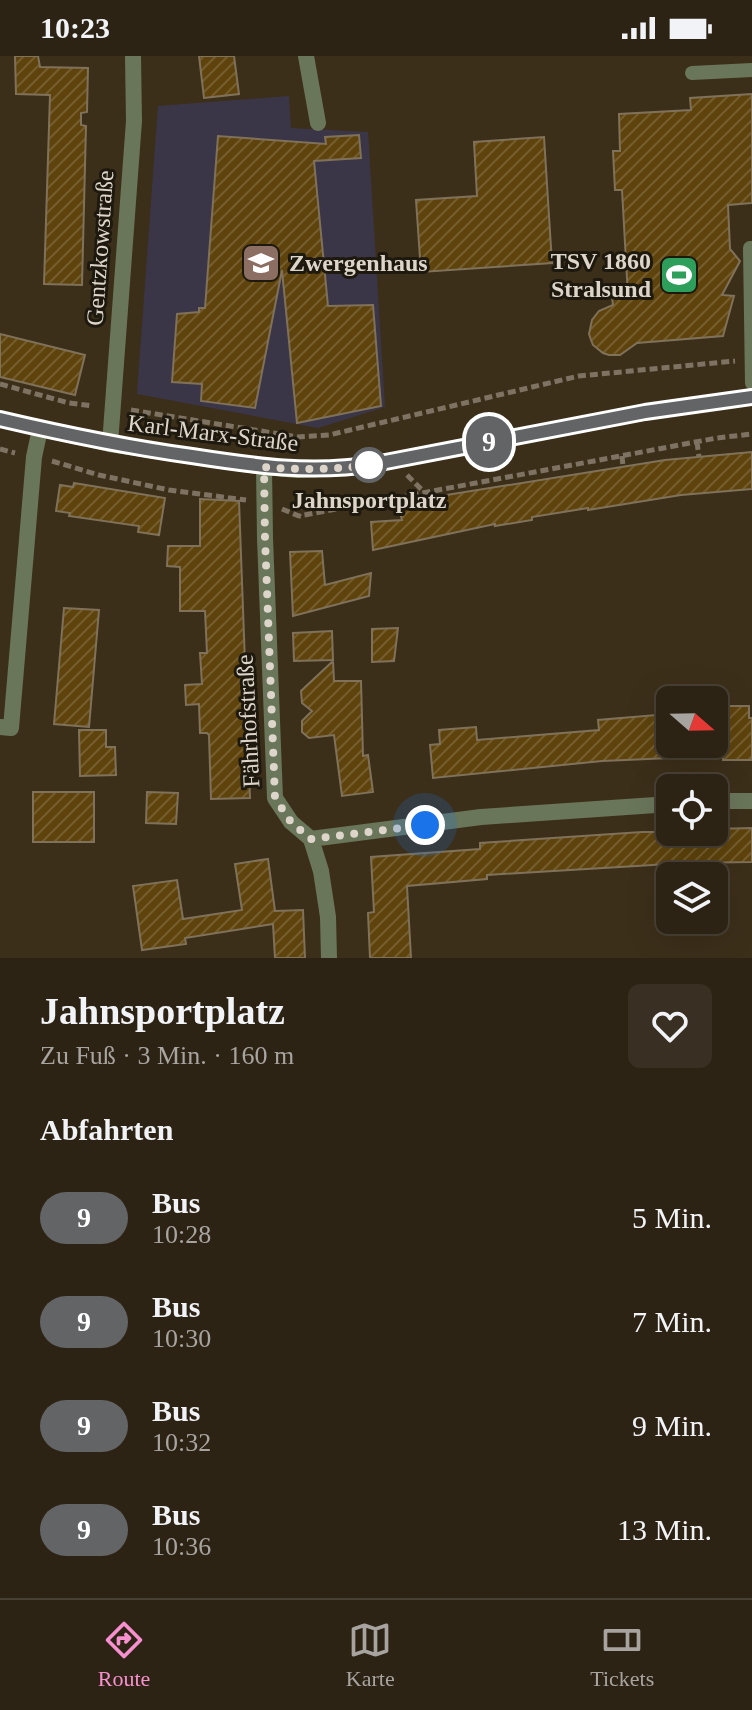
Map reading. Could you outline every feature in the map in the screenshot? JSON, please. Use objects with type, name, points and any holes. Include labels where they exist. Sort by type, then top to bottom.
[{"type":"main road","name":"Karl-Marx-Straße","points":[[0,419],[110,444],[298,470],[357,467],[645,412],[752,397]]},
{"type":"street","name":"Gentzkowstraße","points":[[110,444],[134,121],[133,56]]},
{"type":"street","points":[[306,56],[318,123]]},
{"type":"street","points":[[5,728],[34,457],[40,429]]},
{"type":"street","name":"Fährhofstraße","points":[[264,467],[275,798],[291,822],[311,839],[321,871],[328,917],[329,958]]},
{"type":"street","points":[[728,801],[752,801]]},
{"type":"street","points":[[311,839],[481,817],[656,805]]},
{"type":"lane","points":[[692,73],[752,70]]},
{"type":"lane","points":[[752,248],[752,383]]},
{"type":"path","points":[[0,384],[69,403],[298,437],[329,435],[579,376],[751,359]]},
{"type":"path","points":[[0,449],[169,490],[265,502],[299,516],[752,434]]},
{"type":"path","points":[[697,442],[699,457]]},
{"type":"path","points":[[622,456],[623,466]]},
{"type":"shaded area","name":"Zwergenhaus","points":[[289,96],[291,128],[368,132],[385,407],[318,428],[137,394],[158,106]]},
{"type":"building","points":[[15,56],[38,56],[40,67],[88,68],[87,112],[81,113],[81,125],[86,126],[82,285],[44,284],[50,95],[16,94]]},
{"type":"building","points":[[199,56],[234,56],[239,94],[204,98]]},
{"type":"building","points":[[752,94],[752,203],[728,205],[730,249],[740,261],[722,295],[734,296],[723,336],[637,343],[620,355],[603,353],[593,345],[589,334],[592,320],[599,311],[613,305],[612,297],[628,296],[622,190],[615,190],[613,151],[620,151],[619,114],[691,110],[690,98]]},
{"type":"building","points":[[359,135],[361,158],[314,161],[328,306],[373,305],[381,406],[297,423],[282,270],[255,408],[201,401],[202,384],[172,382],[177,314],[199,312],[199,308],[205,308],[218,136],[326,144],[325,137]]},
{"type":"building","points":[[544,137],[552,263],[421,272],[416,200],[477,196],[474,142]]},
{"type":"building","points":[[0,334],[85,355],[75,395],[0,377]]},
{"type":"building","points":[[752,452],[752,489],[681,495],[532,517],[532,520],[495,524],[373,550],[371,522],[402,520],[398,505],[409,501],[665,460]]},
{"type":"building","points":[[74,483],[165,498],[159,535],[138,532],[139,526],[69,516],[70,513],[56,511],[60,485],[73,487]]},
{"type":"building","points":[[200,499],[239,501],[250,798],[211,799],[209,735],[200,733],[199,704],[186,705],[185,685],[202,684],[200,653],[207,653],[205,611],[180,611],[180,567],[167,566],[168,546],[200,546]]},
{"type":"building","points":[[322,551],[325,585],[371,573],[369,596],[293,616],[290,552]]},
{"type":"building","points":[[64,608],[99,610],[89,727],[54,724]]},
{"type":"building","points":[[398,628],[394,661],[372,662],[372,629]]},
{"type":"building","points":[[332,631],[333,660],[294,661],[293,633]]},
{"type":"building","points":[[333,661],[334,681],[361,681],[363,756],[368,755],[373,792],[342,796],[334,735],[309,738],[302,732],[302,721],[312,711],[302,703],[301,691]]},
{"type":"building","points":[[729,706],[749,706],[752,760],[723,760],[728,758]]},
{"type":"building","points":[[656,715],[656,758],[670,758],[602,761],[433,778],[430,745],[440,744],[439,730],[476,727],[477,740],[599,730],[598,720]]},
{"type":"building","points":[[79,730],[106,730],[106,747],[115,747],[116,775],[80,776]]},
{"type":"building","points":[[33,792],[94,792],[94,842],[33,842]]},
{"type":"building","points":[[147,792],[178,793],[176,824],[146,823]]},
{"type":"building","points":[[752,828],[752,862],[656,862],[656,865],[487,875],[487,879],[407,886],[411,958],[370,958],[368,913],[374,912],[371,857],[480,849],[480,843],[642,832],[656,832],[656,846],[728,846],[728,829]]},
{"type":"building","points":[[268,859],[275,911],[303,910],[305,958],[275,958],[273,924],[185,938],[186,944],[142,950],[133,886],[177,880],[183,919],[242,910],[235,864]]},
{"type":"bus line","name":"9","points":[[0,419],[110,444],[298,470],[357,467],[645,412],[752,397]]},
{"type":"place","name":"Zwergenhaus","points":[[261,263]]},
{"type":"place","name":"TSV 1860 Stralsund","points":[[679,275]]},
{"type":"place","name":"Jahnsportplatz","points":[[369,465]]},
{"type":"route","points":[[369,465],[375,464],[298,470],[264,467],[275,798],[291,822],[311,839],[425,825]]}]
